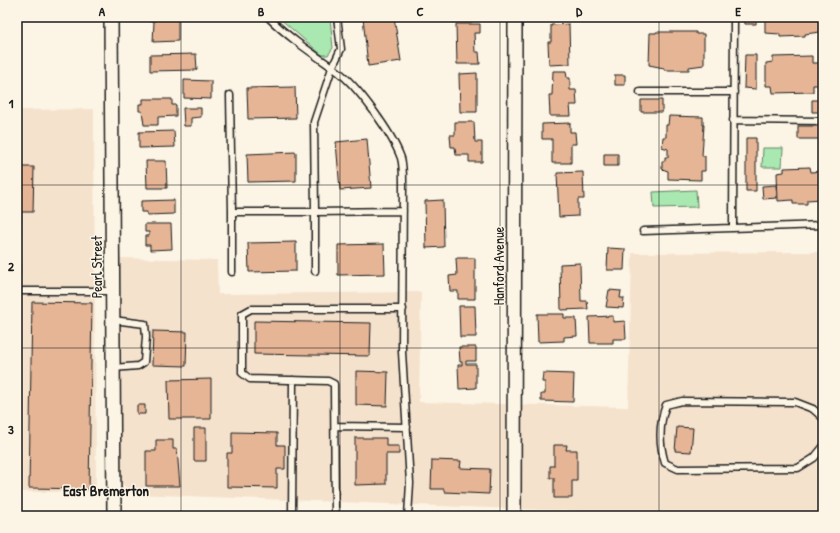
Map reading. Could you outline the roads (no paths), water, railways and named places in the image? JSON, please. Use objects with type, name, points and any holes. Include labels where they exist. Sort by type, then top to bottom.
[{"type":"street","name":"Pearl Street","points":[[111,17],[114,516]]},
{"type":"street","name":"Hanford Avenue","points":[[514,516],[515,17]]},
{"type":"lane","points":[[268,17],[314,56],[347,80],[380,120],[395,144],[402,160],[402,352],[408,427],[410,483],[408,516]]},
{"type":"lane","points":[[315,271],[314,122],[332,68],[341,49],[337,17]]},
{"type":"lane","points":[[733,228],[734,17]]},
{"type":"lane","points":[[640,92],[734,92]]},
{"type":"lane","points":[[230,95],[232,272]]},
{"type":"lane","points":[[734,120],[823,121]]},
{"type":"lane","points":[[232,212],[403,211]]},
{"type":"lane","points":[[643,231],[823,225]]},
{"type":"lane","points":[[17,291],[112,291]]},
{"type":"lane","points":[[335,516],[334,384],[328,381],[250,379],[242,373],[242,314],[251,309],[403,309]]},
{"type":"lane","points":[[113,320],[144,324],[146,337],[144,362],[138,366],[113,368]]},
{"type":"lane","points":[[292,516],[293,380]]},
{"type":"lane","points":[[823,418],[813,409],[795,402],[682,401],[666,406],[661,418],[660,448],[665,463],[678,469],[798,468],[814,458],[823,447]]},
{"type":"lane","points":[[335,426],[408,427]]},
{"type":"district","name":"East Bremerton","points":[[106,490]]}]
